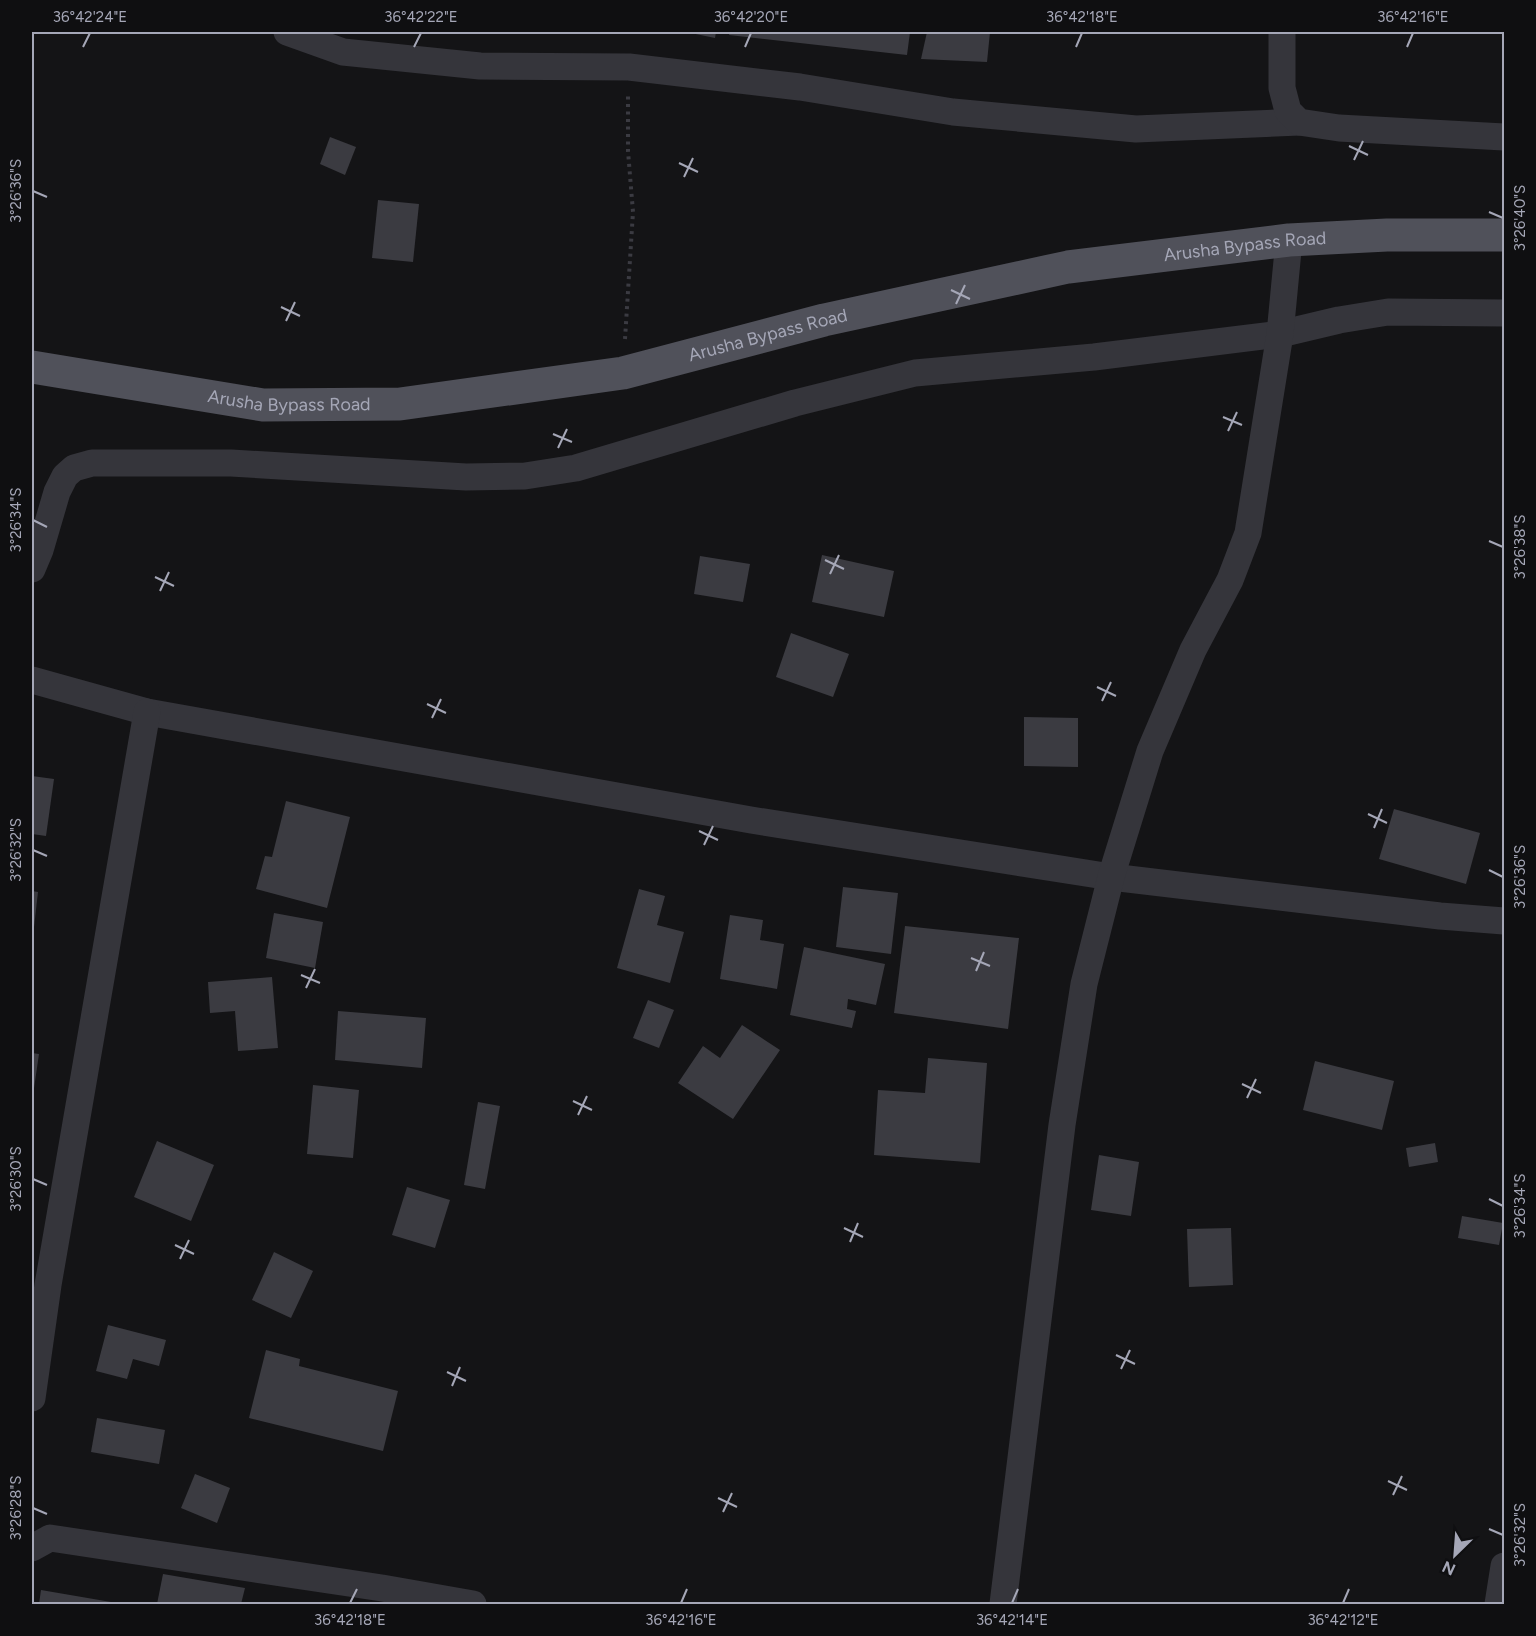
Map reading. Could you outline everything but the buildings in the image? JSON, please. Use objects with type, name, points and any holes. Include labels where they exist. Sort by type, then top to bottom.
[{"type":"main road","name":"Arusha Bypass Road","points":[[32,367],[263,405],[400,404],[623,373],[824,320],[1068,267],[1289,240],[1387,235],[1504,235]]},
{"type":"street","points":[[287,32],[343,52],[480,66],[629,67],[800,87],[952,112],[1136,129],[1299,122],[1339,128],[1504,137]]},
{"type":"street","points":[[1282,32],[1282,88],[1288,111],[1299,122]]},
{"type":"street","points":[[1003,1605],[1062,1125],[1084,984],[1110,877],[1150,751],[1193,650],[1230,580],[1248,533],[1280,334],[1289,240]]},
{"type":"street","points":[[32,569],[57,492],[65,476],[74,468],[92,463],[231,463],[454,477],[525,476],[576,468],[795,403],[915,373],[1094,357],[1280,334],[1339,320],[1388,312],[1504,313]]},
{"type":"street","points":[[32,680],[147,712],[751,820],[1110,877],[1440,916],[1504,921]]},
{"type":"street","points":[[32,1398],[52,1262],[147,712]]},
{"type":"street","points":[[32,1548],[50,1538],[382,1588],[473,1605]]},
{"type":"street","points":[[1498,1605],[1504,1566]]},
{"type":"path","points":[[623,373],[633,212],[627,152],[629,67]]}]
